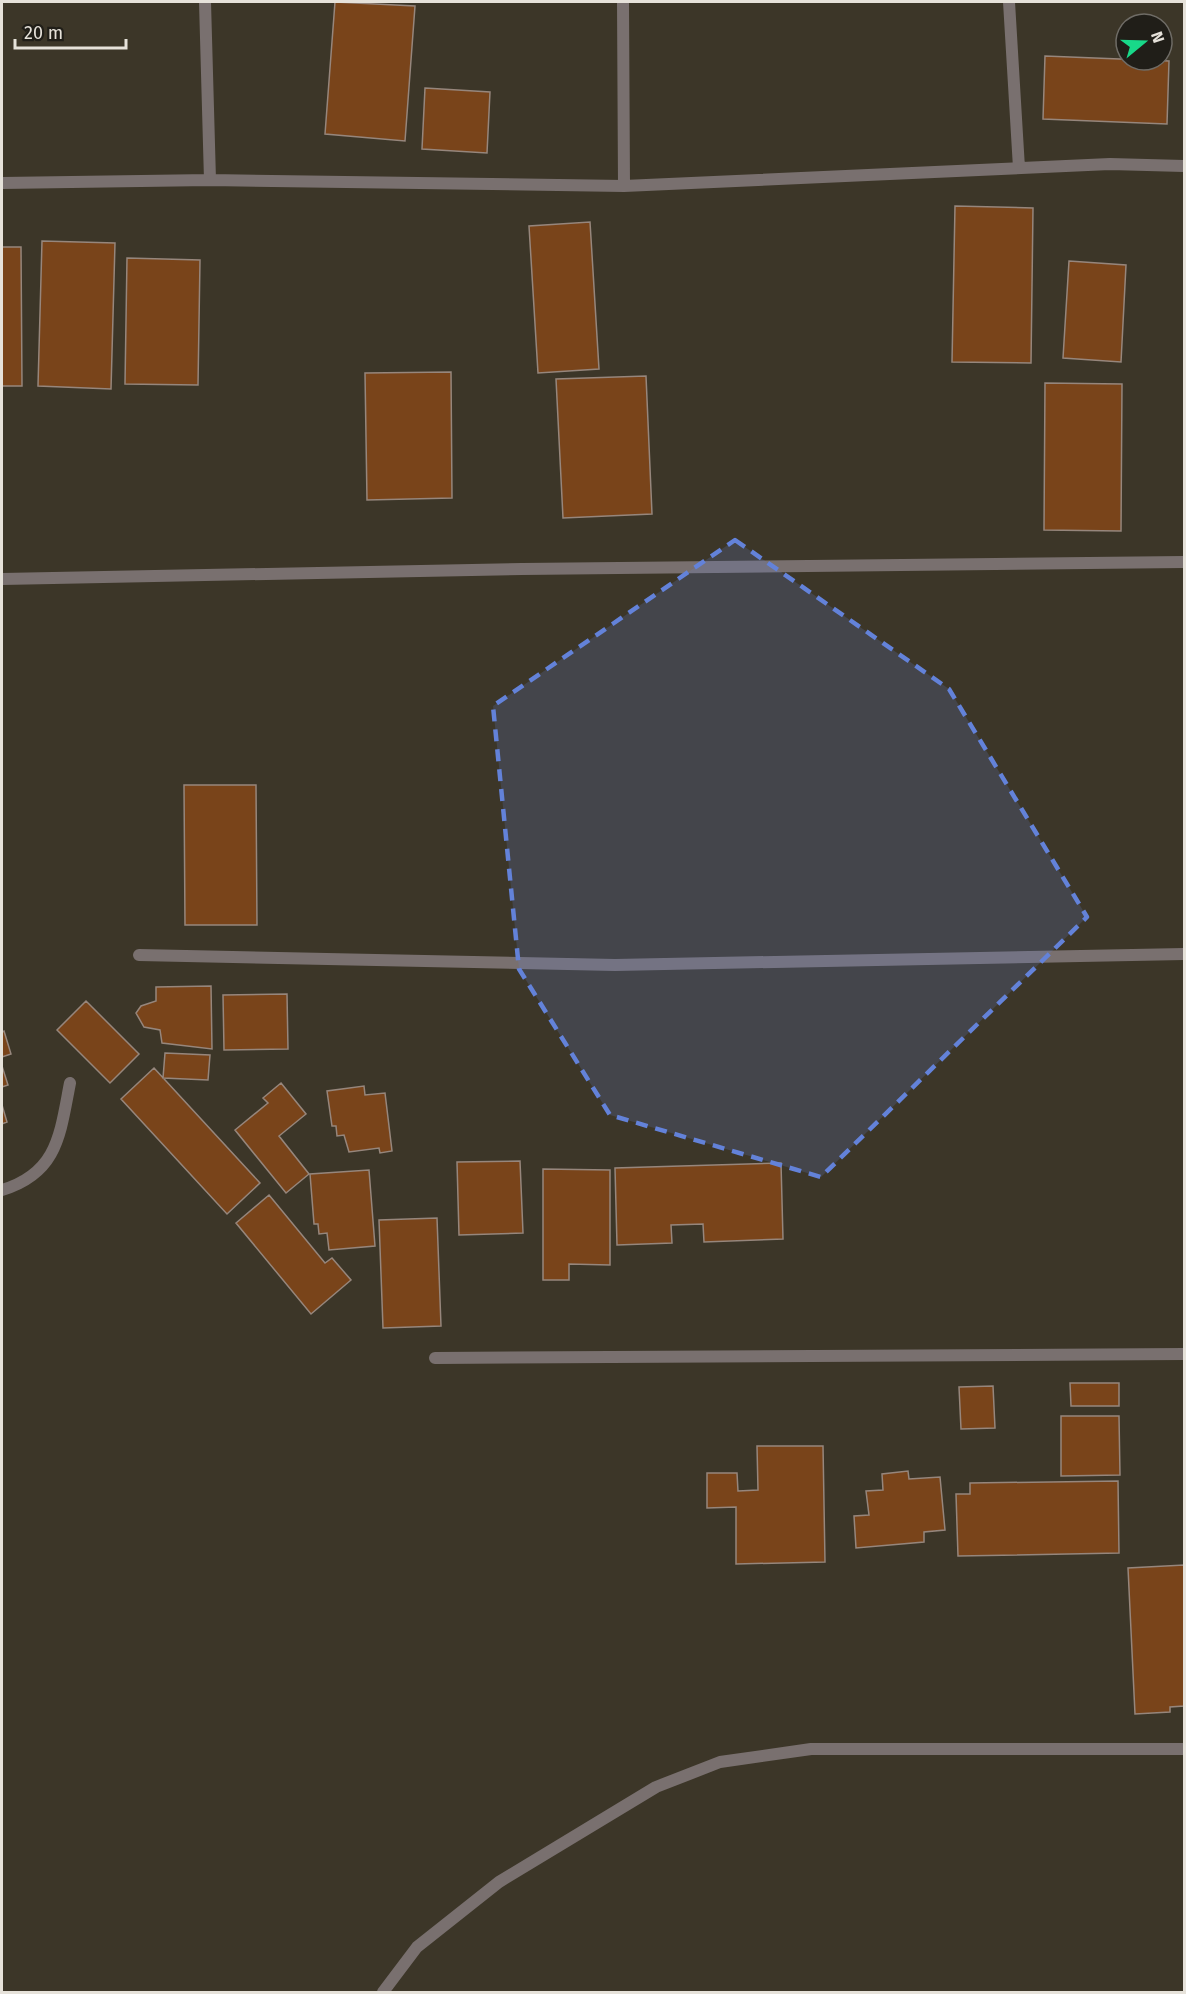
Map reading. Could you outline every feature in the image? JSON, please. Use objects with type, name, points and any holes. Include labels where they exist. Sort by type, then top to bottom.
[{"type":"street","points":[[205,2],[210,180]]},
{"type":"street","points":[[623,2],[624,186]]},
{"type":"street","points":[[1009,2],[1019,168]]},
{"type":"street","points":[[2,183],[210,180],[624,186],[1110,164],[1185,166]]},
{"type":"street","points":[[2,579],[510,569],[1185,562]]},
{"type":"street","points":[[139,955],[615,965],[1185,954]]},
{"type":"street","points":[[2,1190],[33,1177],[46,1163],[59,1140],[70,1083]]},
{"type":"street","points":[[435,1358],[1185,1354]]},
{"type":"street","points":[[383,1992],[417,1947],[499,1882],[656,1787],[720,1762],[811,1749],[1185,1749]]},
{"type":"highlighted area","points":[[735,540],[949,689],[1087,917],[821,1177],[610,1115],[519,969],[493,706]]},
{"type":"building","points":[[335,2],[415,6],[405,141],[325,134]]},
{"type":"building","points":[[1045,56],[1114,59],[1114,72],[1169,72],[1167,124],[1043,119]]},
{"type":"building","points":[[425,88],[490,92],[487,153],[422,149]]},
{"type":"building","points":[[955,206],[1033,208],[1031,363],[952,362]]},
{"type":"building","points":[[590,222],[599,369],[538,373],[529,226]]},
{"type":"building","points":[[42,241],[115,243],[111,389],[38,386]]},
{"type":"building","points":[[2,247],[21,247],[22,386],[2,386]]},
{"type":"building","points":[[127,258],[200,260],[198,385],[125,384]]},
{"type":"building","points":[[1069,261],[1126,265],[1121,362],[1063,358]]},
{"type":"building","points":[[451,372],[452,498],[367,500],[365,373]]},
{"type":"building","points":[[646,376],[652,514],[563,518],[556,379]]},
{"type":"building","points":[[1045,383],[1122,384],[1121,531],[1044,530]]},
{"type":"building","points":[[184,785],[256,785],[257,925],[185,925]]},
{"type":"building","points":[[211,986],[212,1049],[162,1043],[160,1030],[144,1027],[136,1013],[141,1006],[156,1001],[156,987]]},
{"type":"building","points":[[287,994],[288,1049],[224,1050],[223,995]]},
{"type":"building","points":[[86,1001],[139,1054],[110,1083],[57,1030]]},
{"type":"building","points":[[4,1031],[11,1054],[2,1057],[2,1032]]},
{"type":"building","points":[[165,1053],[210,1055],[208,1080],[163,1078]]},
{"type":"building","points":[[2,1066],[8,1085],[2,1087]]},
{"type":"building","points":[[154,1068],[260,1183],[227,1214],[121,1099]]},
{"type":"building","points":[[281,1083],[306,1114],[279,1136],[309,1174],[286,1193],[235,1130],[268,1103],[263,1098]]},
{"type":"building","points":[[364,1086],[365,1095],[385,1093],[392,1151],[380,1153],[379,1148],[349,1152],[344,1135],[337,1136],[336,1126],[332,1126],[327,1091]]},
{"type":"building","points":[[2,1105],[7,1122],[2,1124]]},
{"type":"building","points":[[520,1161],[523,1233],[459,1235],[457,1162]]},
{"type":"building","points":[[781,1163],[783,1239],[704,1242],[703,1224],[671,1225],[672,1243],[617,1245],[615,1168]]},
{"type":"building","points":[[543,1169],[610,1170],[610,1265],[569,1264],[569,1280],[543,1280]]},
{"type":"building","points":[[369,1170],[375,1246],[329,1250],[327,1233],[319,1234],[318,1224],[314,1224],[310,1174]]},
{"type":"building","points":[[269,1195],[325,1263],[332,1258],[351,1280],[311,1314],[236,1223]]},
{"type":"building","points":[[437,1218],[441,1326],[383,1328],[379,1220]]},
{"type":"building","points":[[1070,1383],[1119,1383],[1119,1406],[1071,1406]]},
{"type":"building","points":[[993,1386],[995,1428],[961,1429],[959,1387]]},
{"type":"building","points":[[1061,1416],[1119,1416],[1120,1475],[1061,1476]]},
{"type":"building","points":[[757,1446],[823,1446],[825,1562],[736,1564],[736,1507],[707,1508],[707,1473],[737,1473],[738,1491],[758,1490]]},
{"type":"building","points":[[908,1471],[909,1479],[940,1477],[945,1530],[924,1532],[924,1542],[856,1548],[854,1516],[869,1515],[866,1491],[883,1490],[882,1474]]},
{"type":"building","points":[[1118,1481],[1119,1553],[958,1556],[956,1494],[970,1494],[970,1483]]},
{"type":"building","points":[[1184,1565],[1184,1706],[1170,1707],[1170,1712],[1135,1714],[1128,1568]]}]
